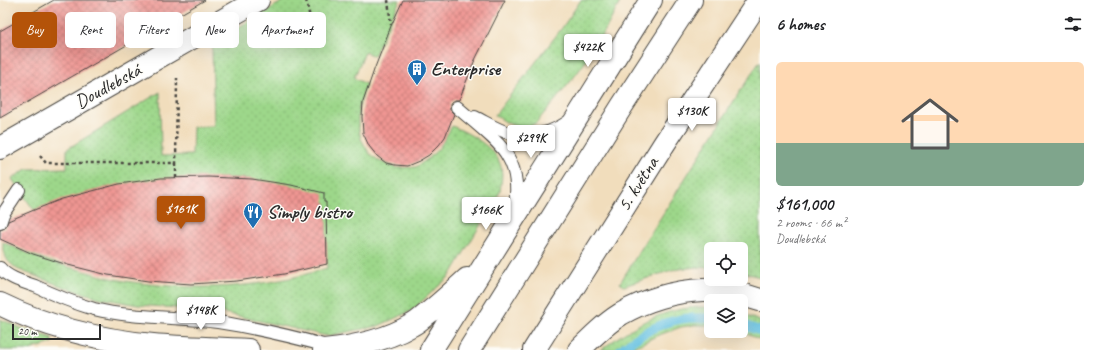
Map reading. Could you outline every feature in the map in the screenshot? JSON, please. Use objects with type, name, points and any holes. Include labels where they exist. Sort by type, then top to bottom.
[{"type":"main road","name":"Doudlebská","points":[[183,44],[258,0]]},
{"type":"main road","points":[[615,57],[642,0]]},
{"type":"main road","points":[[431,350],[651,0]]},
{"type":"main road","points":[[469,350],[614,119],[691,0]]},
{"type":"main road","name":"5. května","points":[[534,350],[664,144],[758,0]]},
{"type":"main road","name":"Doudlebská","points":[[0,148],[177,48]]},
{"type":"main road","points":[[330,349],[378,340],[397,334],[414,325],[442,302],[490,258]]},
{"type":"main road","points":[[579,350],[601,328],[621,314],[643,303],[663,296],[703,290],[724,291],[760,300]]},
{"type":"main road","points":[[0,304],[55,326],[100,337],[153,345],[248,350]]},
{"type":"main road","points":[[94,350],[153,345]]},
{"type":"lane","points":[[511,222],[516,198],[515,178],[508,156],[496,142],[457,107],[501,131],[522,136],[552,131],[563,126],[579,115]]},
{"type":"lane","points":[[0,210],[19,190],[3,214],[0,224]]},
{"type":"lane","points":[[0,268],[9,276],[66,300],[95,309],[140,316],[221,322],[276,332],[330,349]]},
{"type":"path","points":[[306,0],[309,12]]},
{"type":"path","points":[[388,0],[391,26]]},
{"type":"path","points":[[176,178],[177,48]]},
{"type":"path","points":[[22,135],[46,163],[176,163]]},
{"type":"green space","points":[[285,0],[400,0],[374,56],[365,52],[354,78],[366,84],[358,110],[358,125],[361,139],[369,153],[379,161],[397,168],[416,167],[429,158],[440,147],[452,126],[481,142],[494,154],[501,167],[502,179],[500,192],[450,276],[411,311],[378,326],[327,336],[202,308],[138,305],[100,298],[61,286],[17,269],[8,261],[3,251],[3,242],[49,261],[108,278],[132,282],[187,287],[258,284],[304,275],[327,268],[326,202],[263,182],[237,178],[196,177],[149,180],[80,195],[34,210],[12,179],[26,169],[67,168],[67,149],[160,92],[161,156],[192,155],[193,127],[214,126],[212,48],[239,48],[239,27],[247,22],[247,48],[326,48],[326,12],[265,12]]},
{"type":"green space","points":[[581,0],[621,0],[600,39],[576,74],[536,123],[530,126],[520,127],[510,124],[495,115],[562,28]]},
{"type":"green space","points":[[760,61],[760,277],[748,274],[748,242],[704,242],[704,268],[672,270],[624,286],[620,283]]},
{"type":"green space","points":[[704,307],[704,325],[681,327],[656,336],[629,350],[601,350],[648,320],[673,311],[687,308]]},
{"type":"green space","points":[[748,317],[760,321],[760,340],[748,334]]},
{"type":"green space","points":[[0,319],[21,328],[52,338],[52,343],[29,350],[0,350]]},
{"type":"building","points":[[54,0],[205,0],[183,13],[124,12],[124,47],[0,118],[0,31],[12,24],[12,48],[57,48],[57,12],[33,12]]},
{"type":"building","name":"Enterprise","points":[[403,0],[505,0],[474,62],[459,100],[454,100],[451,102],[450,110],[454,114],[445,137],[429,155],[407,166],[386,163],[377,156],[369,146],[363,133],[362,117],[363,102],[374,70]]},
{"type":"building","points":[[208,177],[252,179],[291,185],[324,193],[324,202],[326,202],[327,264],[284,274],[237,281],[191,284],[148,281],[108,275],[68,265],[33,254],[0,239],[0,230],[5,228],[8,221],[62,199],[119,184],[161,178]]},
{"type":"waterway","points":[[620,350],[644,333],[661,325],[679,319],[704,318]]},
{"type":"waterway","points":[[748,327],[760,331]]},
{"type":"place","name":"Enterprise","points":[[417,86]]},
{"type":"place","name":"Simply bistro","points":[[253,229]]}]
